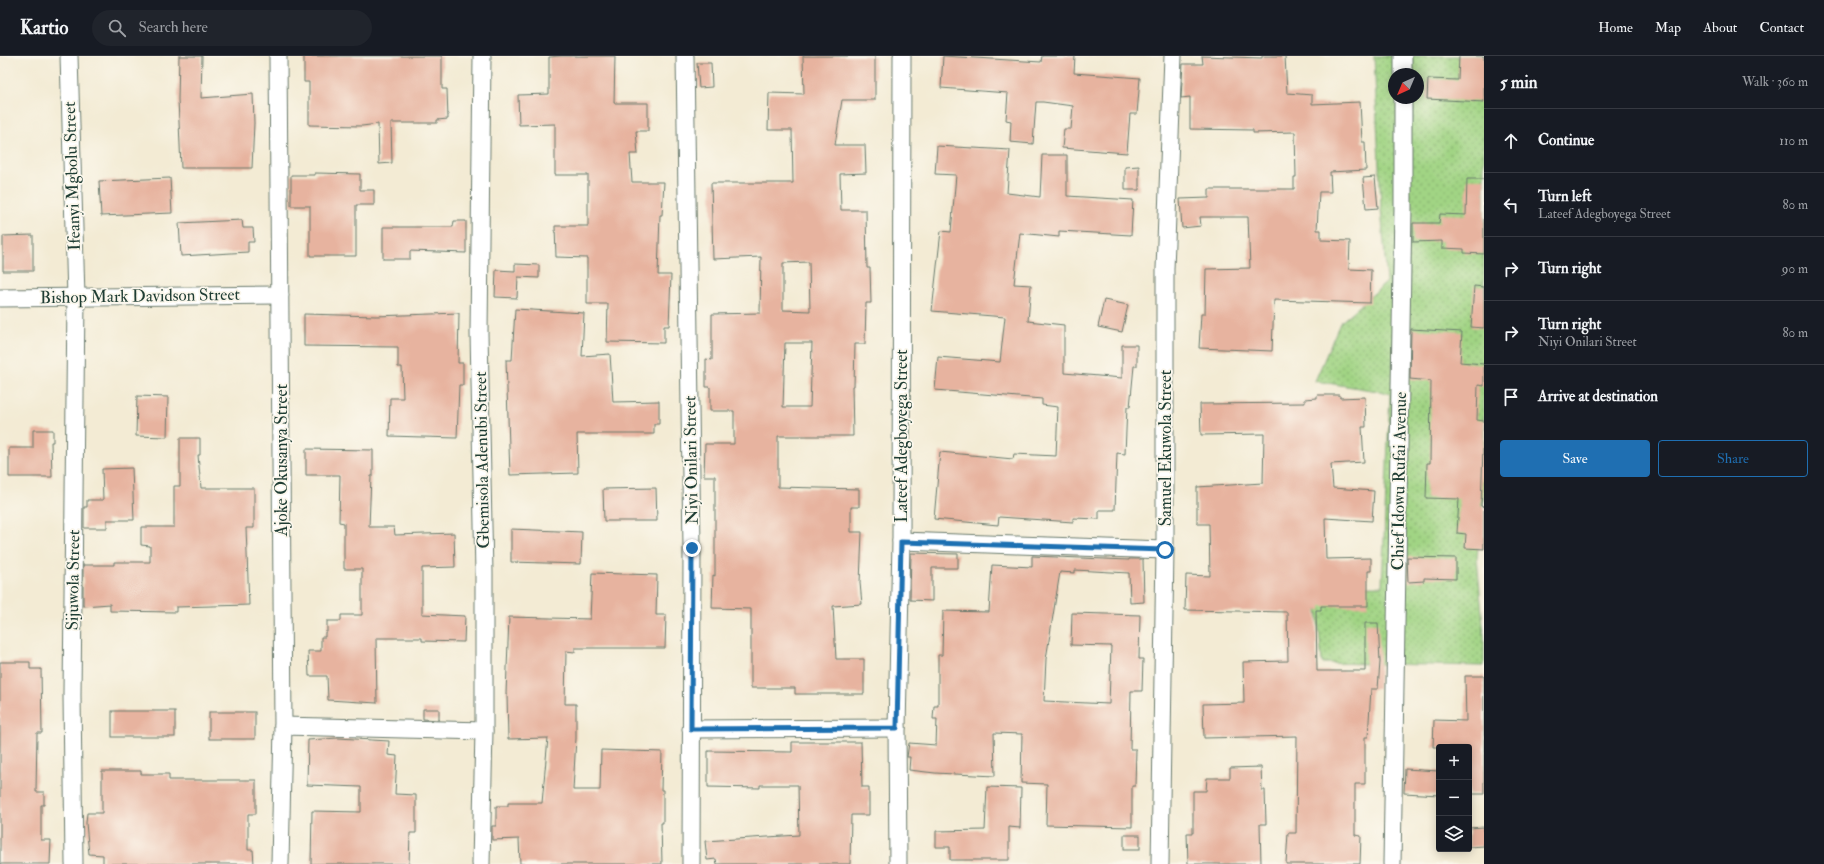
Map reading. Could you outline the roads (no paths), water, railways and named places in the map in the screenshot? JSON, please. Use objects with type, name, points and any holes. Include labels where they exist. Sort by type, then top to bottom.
[{"type":"street","name":"Ifeanyi Mgbolu Street","points":[[69,56],[76,297]]},
{"type":"street","name":"Ajoke Okusanya Street","points":[[278,56],[283,726],[280,864]]},
{"type":"street","name":"Gbemisola Adenubi Street","points":[[481,864],[484,731],[484,573],[479,333],[482,56]]},
{"type":"street","name":"Niyi Onilari Street","points":[[685,56],[692,548],[691,864]]},
{"type":"street","name":"Lateef Adegboyega Street","points":[[898,864],[897,728],[901,542],[902,56]]},
{"type":"street","name":"Samuel Ekuwola Street","points":[[1160,864],[1165,550],[1165,270],[1173,56]]},
{"type":"street","points":[[1403,56],[1403,68]]},
{"type":"street","name":"Chief Idowu Rufai Avenue","points":[[1392,864],[1403,214],[1403,104]]},
{"type":"street","name":"Bishop Mark Davidson Street","points":[[0,298],[280,295]]},
{"type":"street","name":"Sijuwola Street","points":[[74,864],[72,695],[76,297]]},
{"type":"street","points":[[901,542],[1165,550]]},
{"type":"street","points":[[283,726],[484,731]]},
{"type":"street","points":[[691,729],[897,728]]}]
